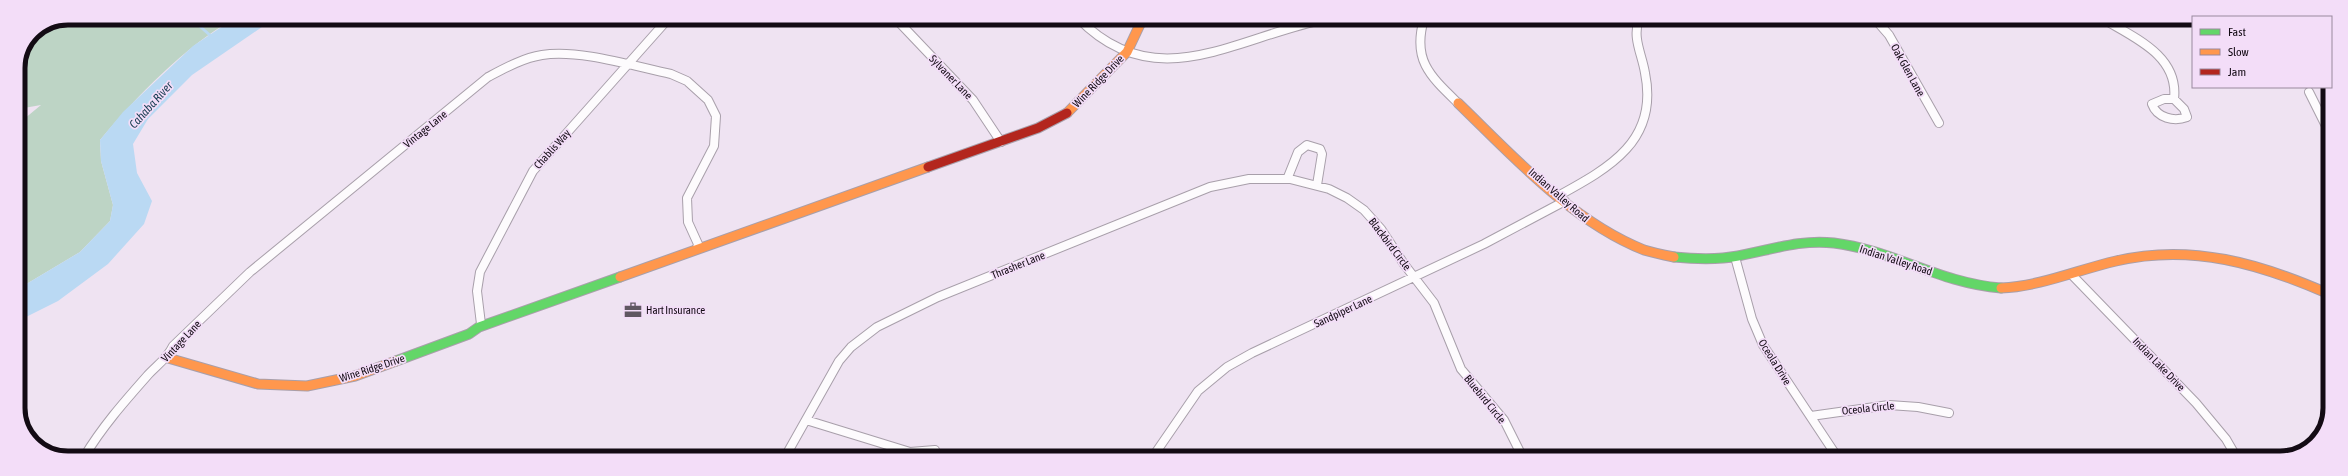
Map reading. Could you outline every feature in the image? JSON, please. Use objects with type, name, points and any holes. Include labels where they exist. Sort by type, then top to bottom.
[{"type":"street","name":"Chablis Way","points":[[479,327],[482,324],[477,291],[480,272],[533,171],[663,25]]},
{"type":"street","name":"Sylvaner Lane","points":[[902,25],[973,100],[1001,142]]},
{"type":"street","points":[[1084,25],[1089,32],[1127,52],[1160,58],[1184,58],[1207,55],[1299,25]]},
{"type":"street","name":"Wine Ridge Drive","points":[[168,358],[258,384],[307,386],[355,376],[469,334],[479,327],[697,248],[1038,128],[1065,115],[1127,52],[1140,25]]},
{"type":"street","points":[[1423,25],[1418,41],[1420,54],[1430,75],[1458,103]]},
{"type":"street","name":"Sandpiper Lane","points":[[1157,451],[1198,391],[1227,367],[1252,353],[1415,277],[1526,223],[1561,198],[1606,170],[1626,152],[1644,121],[1648,87],[1634,29],[1636,25]]},
{"type":"street","name":"Oak Glen Lane","points":[[1880,25],[1889,35],[1939,124]]},
{"type":"street","points":[[2113,25],[2149,46],[2169,66],[2174,77],[2176,93],[2174,99]]},
{"type":"street","name":"Vintage Lane","points":[[87,451],[98,432],[154,368],[168,358],[173,346],[250,272],[488,77],[513,64],[541,55],[568,53],[671,74],[687,81],[708,100],[716,116],[714,146],[687,198],[688,222],[698,244],[697,248]]},
{"type":"street","points":[[2309,92],[2323,120]]},
{"type":"street","name":"Indian Valley Road","points":[[1458,103],[1561,198],[1598,227],[1619,240],[1638,247],[1676,257],[1735,257],[1780,245],[1807,242],[1862,248],[1962,282],[1994,287],[2031,286],[2072,276],[2132,257],[2161,253],[2197,254],[2222,257],[2264,266],[2323,291]]},
{"type":"street","points":[[1288,177],[1298,150],[1303,147],[1314,146],[1320,149],[1322,154],[1317,185]]},
{"type":"street","name":"Thrasher Lane","points":[[788,451],[839,361],[862,338],[886,321],[938,297],[1210,187],[1244,179],[1288,177],[1317,185]]},
{"type":"street","name":"Blackbird Circle","points":[[1317,185],[1338,194],[1365,210],[1383,230],[1404,263],[1415,277]]},
{"type":"street","name":"Oceola Drive","points":[[1735,257],[1756,331],[1782,375],[1834,451]]},
{"type":"street","name":"Indian Lake Drive","points":[[2072,276],[2196,403],[2226,439],[2233,451]]},
{"type":"street","name":"Bluebird Circle","points":[[1415,277],[1438,310],[1461,368],[1476,390],[1501,416],[1519,451]]},
{"type":"street","name":"Oceola Circle","points":[[1811,416],[1889,405],[1918,406],[1949,412]]},
{"type":"street","points":[[806,420],[904,450],[934,450]]},
{"type":"green space","points":[[68,25],[224,25],[198,43],[162,73],[100,140],[101,161],[113,205],[110,221],[80,252],[25,285],[25,118],[41,105],[25,108],[26,59],[28,51],[37,37],[51,28]]},
{"type":"water","name":"Cahaba River","points":[[224,25],[265,25],[192,75],[148,119],[133,144],[137,173],[152,201],[144,224],[108,264],[58,301],[25,318],[25,285],[80,252],[110,221],[113,205],[101,161],[100,140],[123,112],[193,46]]},
{"type":"waterway","points":[[198,25],[212,37]]},
{"type":"traffic: fast","points":[[1674,257],[1703,259],[1725,258],[1740,256],[1790,244],[1807,242],[1834,243],[1876,253],[1958,282],[2001,288]]},
{"type":"traffic: fast","points":[[396,361],[469,334],[479,327],[620,277]]},
{"type":"traffic: slow","points":[[1067,113],[1127,52],[1140,25]]},
{"type":"traffic: slow","points":[[1458,103],[1530,172],[1586,218],[1616,236],[1645,250],[1674,257]]},
{"type":"traffic: slow","points":[[620,277],[928,167]]},
{"type":"traffic: slow","points":[[2001,288],[2031,285],[2059,279],[2116,261],[2144,255],[2171,253],[2198,254],[2251,264],[2323,291]]},
{"type":"traffic: slow","points":[[168,358],[258,384],[307,386],[355,376],[396,361]]},
{"type":"traffic: jam","points":[[928,167],[1038,128],[1067,113]]},
{"type":"place","name":"Hart Insurance","points":[[633,310]]}]
